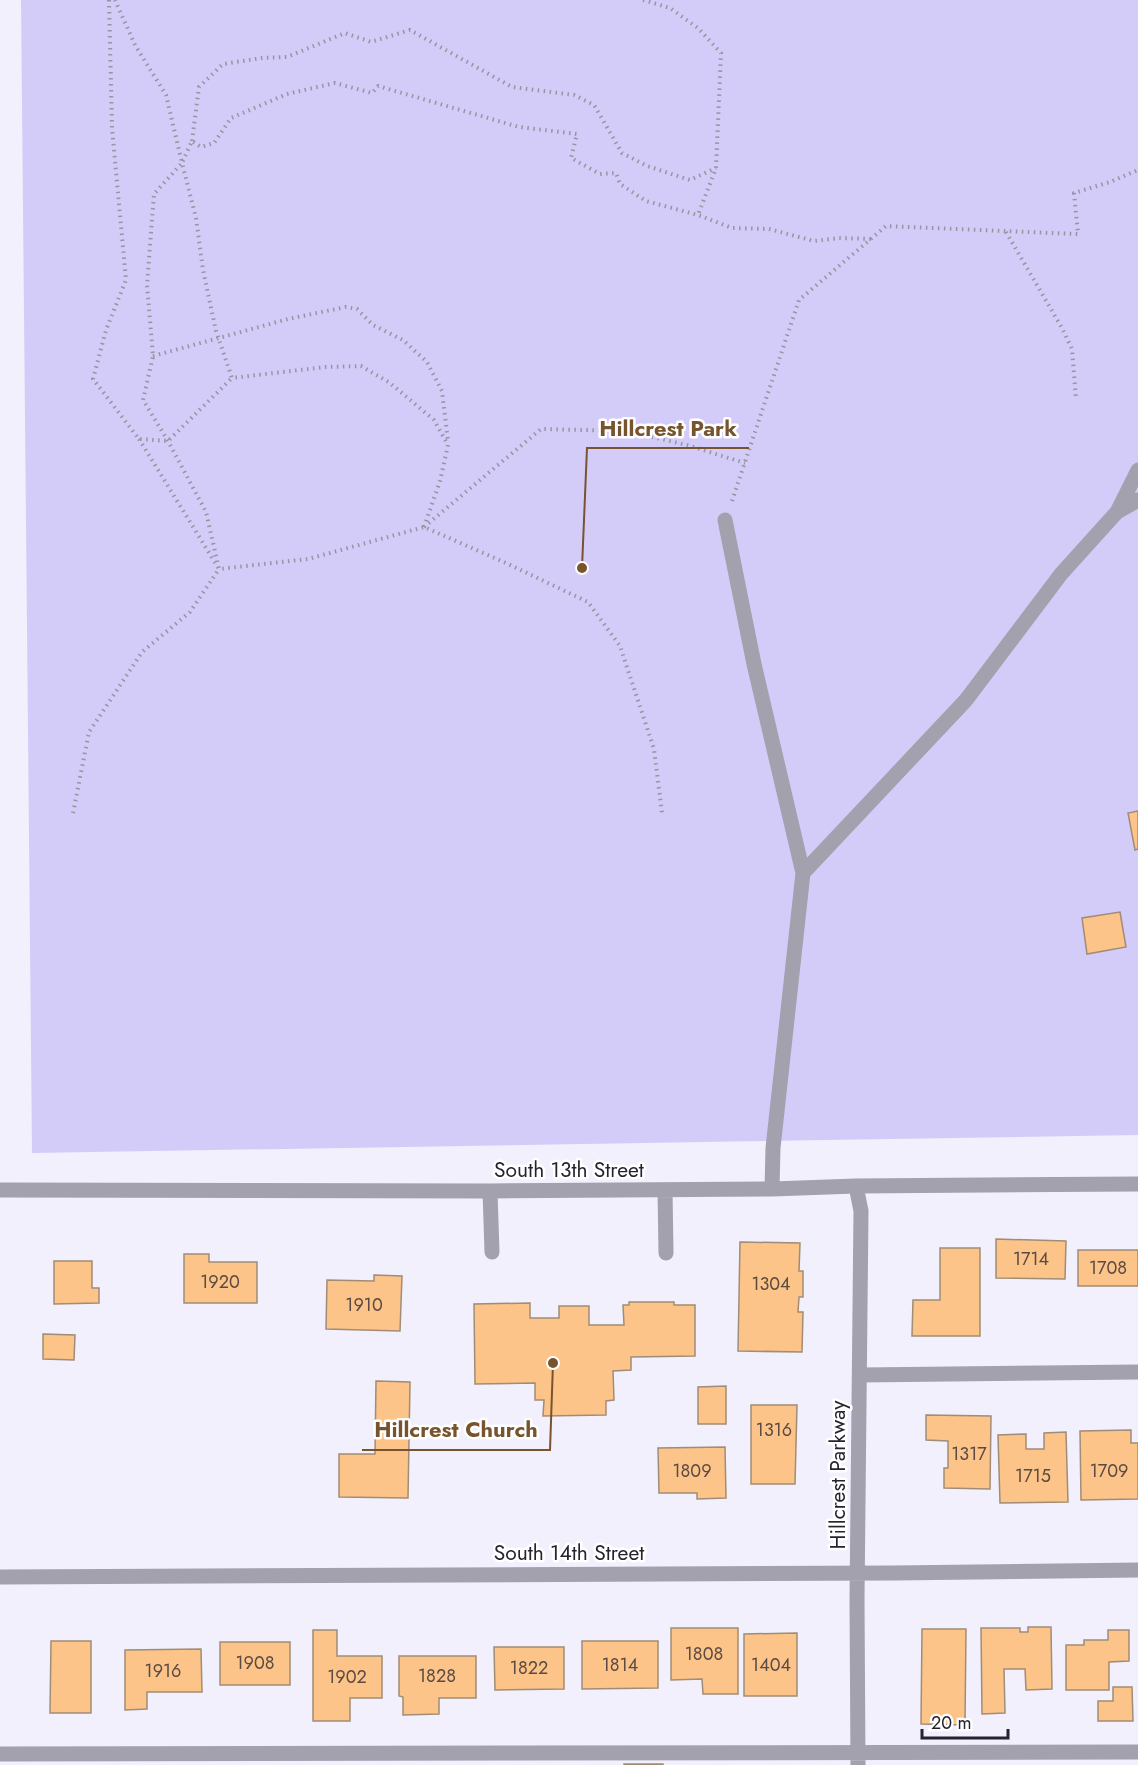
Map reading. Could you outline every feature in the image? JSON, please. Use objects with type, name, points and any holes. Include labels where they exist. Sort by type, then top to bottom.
[{"type":"street","points":[[803,873],[966,700],[1061,574],[1117,512],[1138,470]]},
{"type":"street","points":[[1117,512],[1138,500]]},
{"type":"street","points":[[725,520],[754,664],[803,873],[773,1148],[772,1188]]},
{"type":"street","name":"South 13th Street","points":[[0,1190],[490,1191],[1138,1184]]},
{"type":"street","name":"Hillcrest Parkway","points":[[856,1186],[861,1211],[858,1758]]},
{"type":"street","points":[[665,1190],[666,1252]]},
{"type":"street","points":[[490,1191],[492,1252]]},
{"type":"street","points":[[860,1375],[1138,1372]]},
{"type":"street","name":"South 14th Street","points":[[0,1577],[1138,1570]]},
{"type":"street","points":[[0,1755],[858,1758],[1138,1752]]},
{"type":"path","points":[[109,0],[112,128],[126,280],[106,330],[93,379],[139,440],[219,569]]},
{"type":"path","points":[[115,0],[135,45],[166,95],[196,218],[203,270],[219,339],[232,378]]},
{"type":"path","points":[[643,0],[670,8],[698,28],[721,53],[716,168],[698,215]]},
{"type":"path","points":[[73,813],[88,732],[142,652],[190,612],[219,569],[206,512],[143,400],[153,356],[147,285],[153,194],[182,163],[192,141],[199,87],[223,64],[287,57],[345,33],[371,42],[410,30],[513,87],[574,95],[594,105],[622,153],[647,166],[690,180],[716,168]]},
{"type":"path","points":[[192,141],[201,147],[214,143],[231,118],[287,94],[335,83],[372,93],[378,86],[519,127],[577,134],[571,158],[600,174],[615,174],[620,184],[646,201],[698,215],[732,228],[770,229],[814,241],[839,238],[871,239]]},
{"type":"path","points":[[725,520],[799,300],[886,226],[1078,234],[1074,193],[1110,182],[1138,170]]},
{"type":"path","points":[[1006,231],[1072,349],[1076,399]]},
{"type":"path","points":[[153,356],[288,319],[346,307],[357,309],[373,325],[403,340],[427,362],[442,391],[448,445],[440,481],[424,527]]},
{"type":"path","points":[[139,440],[168,441],[232,378],[325,367],[361,366],[390,383],[434,420],[448,445]]},
{"type":"path","points":[[219,569],[308,559],[424,527],[541,429],[626,431],[744,463]]},
{"type":"path","points":[[424,527],[507,562],[588,602],[620,646],[654,749],[662,813]]},
{"type":"shaded area","points":[[21,0],[1138,0],[1138,1135],[32,1153]]},
{"type":"building","points":[[1138,811],[1138,849],[1135,850],[1128,813]]},
{"type":"building","points":[[1120,912],[1126,947],[1087,954],[1082,918]]},
{"type":"building","points":[[996,1239],[1066,1241],[1065,1279],[996,1278]]},
{"type":"building","points":[[740,1242],[800,1243],[799,1271],[803,1271],[803,1297],[799,1297],[798,1312],[803,1312],[802,1352],[738,1351]]},
{"type":"building","points":[[940,1248],[980,1248],[980,1336],[912,1336],[913,1300],[940,1300]]},
{"type":"building","points":[[1078,1250],[1138,1250],[1138,1286],[1078,1286]]},
{"type":"building","points":[[184,1254],[209,1254],[209,1262],[257,1262],[257,1303],[184,1303]]},
{"type":"building","points":[[54,1261],[92,1261],[92,1288],[99,1288],[99,1303],[54,1304]]},
{"type":"building","points":[[374,1275],[402,1276],[400,1331],[326,1329],[327,1280],[374,1281]]},
{"type":"building","points":[[629,1302],[674,1302],[674,1305],[695,1305],[695,1356],[631,1357],[631,1370],[613,1371],[614,1400],[606,1401],[606,1415],[543,1416],[544,1400],[535,1400],[535,1383],[475,1384],[474,1304],[530,1303],[530,1318],[559,1318],[559,1306],[589,1306],[589,1325],[624,1325],[623,1305],[629,1305]]},
{"type":"building","points":[[43,1334],[75,1335],[74,1360],[43,1359]]},
{"type":"building","points":[[376,1381],[410,1382],[408,1498],[339,1497],[339,1454],[375,1454]]},
{"type":"building","points":[[726,1386],[726,1424],[698,1424],[698,1387]]},
{"type":"building","points":[[751,1405],[797,1405],[795,1484],[751,1484]]},
{"type":"building","points":[[926,1415],[991,1416],[990,1489],[944,1488],[944,1468],[948,1468],[948,1441],[926,1440]]},
{"type":"building","points":[[1131,1430],[1131,1443],[1138,1443],[1138,1499],[1081,1500],[1080,1431]]},
{"type":"building","points":[[1066,1432],[1068,1502],[1000,1503],[998,1435],[1026,1434],[1026,1449],[1044,1449],[1044,1433]]},
{"type":"building","points":[[725,1447],[726,1498],[697,1499],[697,1493],[659,1493],[658,1448]]},
{"type":"building","points":[[1028,1627],[1051,1627],[1052,1689],[1026,1690],[1025,1669],[1004,1669],[1005,1713],[982,1714],[981,1628],[1020,1628],[1020,1632],[1028,1632]]},
{"type":"building","points":[[671,1628],[738,1628],[738,1694],[703,1694],[702,1679],[671,1680]]},
{"type":"building","points":[[922,1629],[966,1629],[965,1725],[921,1724]]},
{"type":"building","points":[[313,1630],[337,1630],[337,1656],[382,1656],[382,1698],[350,1698],[350,1721],[313,1721]]},
{"type":"building","points":[[1108,1630],[1129,1630],[1129,1661],[1109,1662],[1109,1690],[1066,1690],[1066,1645],[1084,1645],[1084,1640],[1108,1640]]},
{"type":"building","points":[[797,1633],[797,1696],[744,1696],[744,1634]]},
{"type":"building","points":[[51,1641],[91,1641],[91,1713],[50,1713]]},
{"type":"building","points":[[582,1641],[658,1641],[658,1688],[582,1689]]},
{"type":"building","points":[[220,1642],[290,1642],[290,1685],[220,1685]]},
{"type":"building","points":[[494,1647],[564,1647],[564,1689],[495,1690]]},
{"type":"building","points":[[201,1649],[202,1692],[147,1692],[147,1709],[125,1710],[125,1650]]},
{"type":"building","points":[[399,1656],[476,1656],[476,1698],[439,1698],[439,1714],[403,1715],[403,1697],[399,1696]]},
{"type":"building","points":[[1113,1687],[1132,1687],[1133,1721],[1098,1721],[1098,1701],[1113,1701]]},
{"type":"building","points":[[663,1764],[663,1765],[624,1765]]},
{"type":"place","name":"Hillcrest Park","points":[[582,568]]},
{"type":"place","name":"Hillcrest Church","points":[[553,1363]]}]
